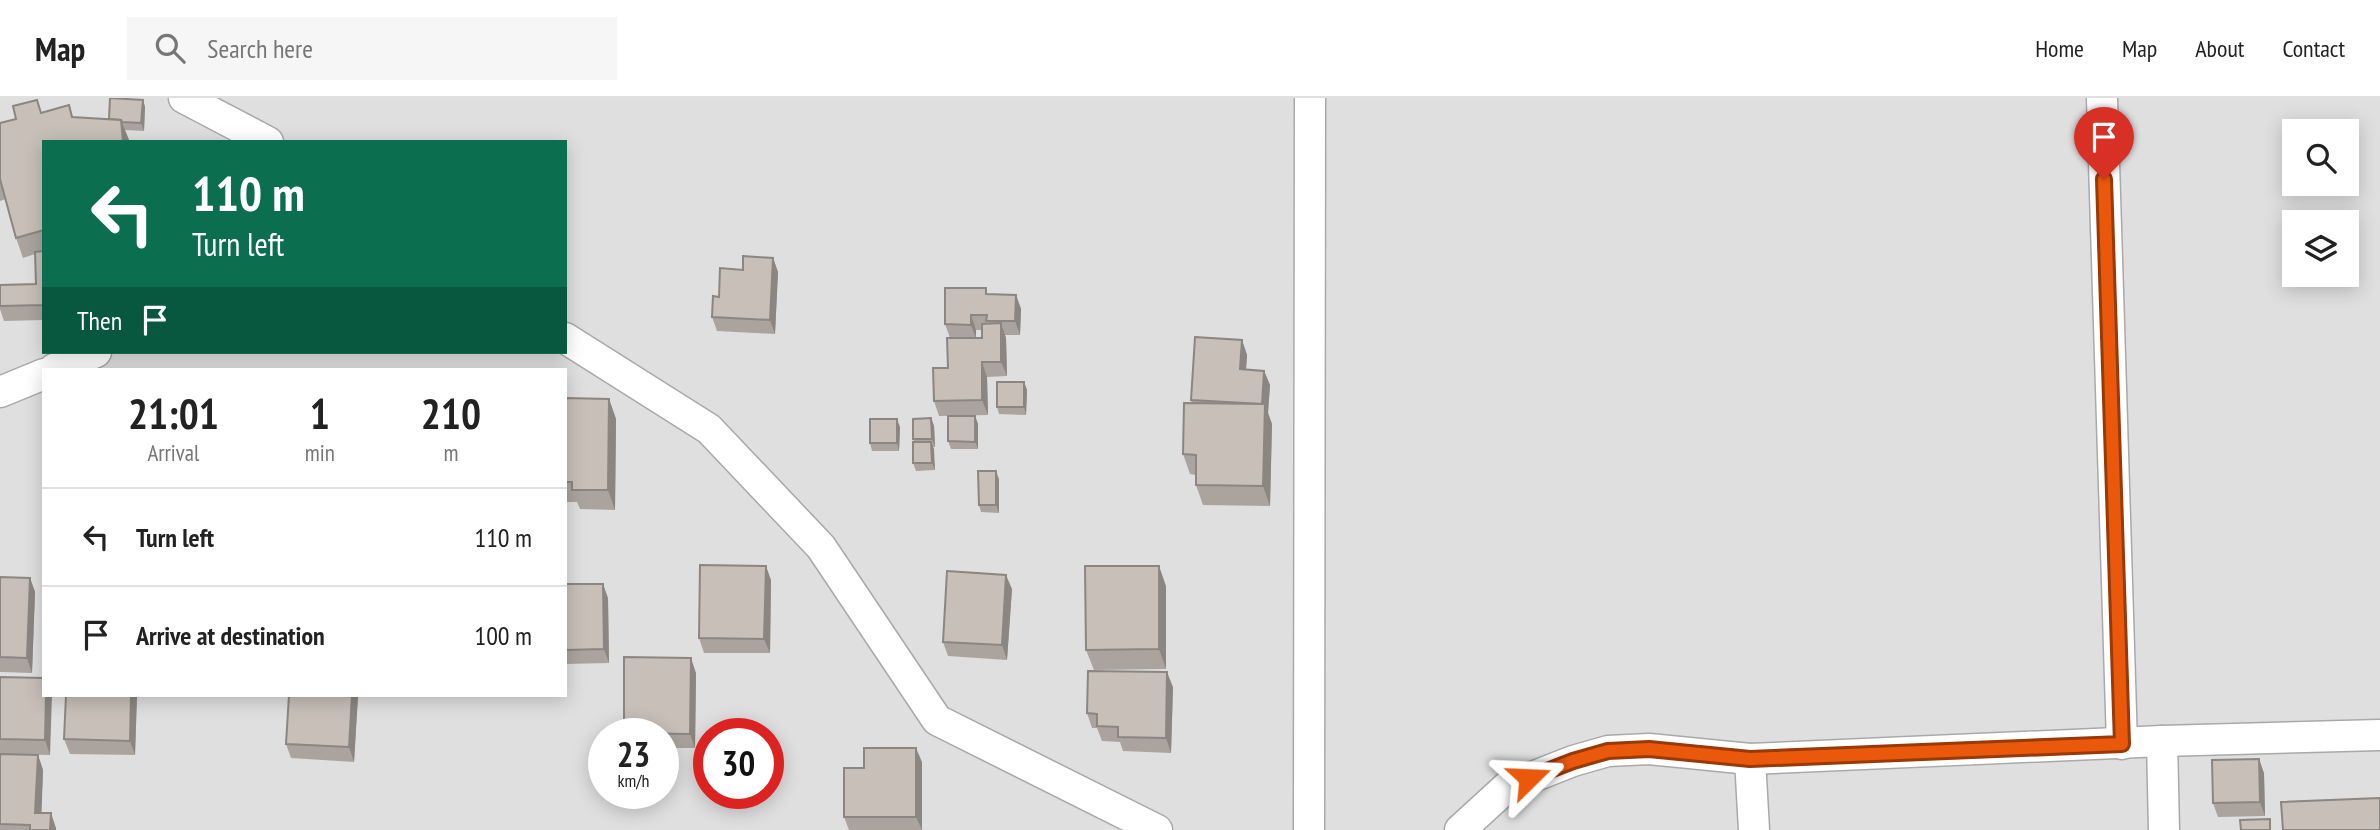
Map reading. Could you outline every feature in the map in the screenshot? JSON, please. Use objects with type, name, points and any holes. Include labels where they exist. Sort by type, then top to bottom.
[{"type":"street","points":[[184,98],[264,140]]},
{"type":"street","points":[[1309,830],[1310,98]]},
{"type":"street","points":[[2102,98],[2122,744]]},
{"type":"street","points":[[567,339],[709,429],[821,547],[937,720],[1157,830]]},
{"type":"street","points":[[56,368],[91,354]]},
{"type":"street","points":[[0,392],[42,375]]},
{"type":"street","points":[[1460,830],[1507,787],[1573,761],[1608,751],[1649,749],[1750,759],[2162,741],[2380,735]]},
{"type":"street","points":[[2162,741],[2164,830]]},
{"type":"street","points":[[1750,759],[1754,830]]},
{"type":"shaded area","points":[[0,98],[2380,98],[2380,830],[0,830]]},
{"type":"building","points":[[110,98],[143,100],[141,123],[109,119]]},
{"type":"building","points":[[37,100],[41,113],[69,105],[72,117],[121,120],[123,140],[42,140],[42,231],[16,238],[0,179],[0,123],[16,119],[13,106]]},
{"type":"building","points":[[42,251],[42,305],[0,306],[0,285],[36,284],[35,252]]},
{"type":"building","points":[[743,256],[773,258],[770,320],[712,317],[713,296],[719,297],[720,268],[743,270]]},
{"type":"building","points":[[945,288],[986,288],[986,294],[1016,295],[1015,321],[986,321],[987,315],[971,315],[971,325],[945,324]]},
{"type":"building","points":[[1001,323],[1001,362],[982,362],[982,400],[934,401],[933,368],[948,368],[947,338],[982,338],[982,324]]},
{"type":"building","points":[[1195,337],[1242,340],[1240,369],[1264,371],[1262,404],[1191,400]]},
{"type":"building","points":[[997,382],[1024,382],[1024,407],[997,407]]},
{"type":"building","points":[[567,398],[609,399],[608,490],[572,490],[572,482],[567,482]]},
{"type":"building","points":[[1184,403],[1265,404],[1263,486],[1196,485],[1196,455],[1183,454]]},
{"type":"building","points":[[948,416],[975,416],[975,442],[948,441]]},
{"type":"building","points":[[931,418],[932,439],[913,439],[913,419]]},
{"type":"building","points":[[870,419],[897,419],[897,443],[870,443]]},
{"type":"building","points":[[913,442],[931,442],[932,463],[913,463]]},
{"type":"building","points":[[978,471],[996,471],[996,505],[979,505]]},
{"type":"building","points":[[700,565],[766,566],[764,639],[699,638]]},
{"type":"building","points":[[1085,566],[1159,566],[1159,649],[1086,650]]},
{"type":"building","points":[[947,571],[1006,575],[1002,645],[943,642]]},
{"type":"building","points":[[0,577],[30,578],[27,658],[0,657]]},
{"type":"building","points":[[567,584],[603,584],[604,649],[567,650]]},
{"type":"building","points":[[624,657],[691,658],[690,734],[679,734],[679,718],[624,718]]},
{"type":"building","points":[[1088,671],[1167,672],[1166,738],[1118,737],[1118,727],[1097,726],[1097,714],[1087,713]]},
{"type":"building","points":[[0,677],[42,678],[42,697],[46,697],[45,740],[0,739]]},
{"type":"building","points":[[66,697],[131,697],[130,741],[64,739]]},
{"type":"building","points":[[289,697],[352,697],[349,747],[286,744]]},
{"type":"building","points":[[864,748],[916,748],[916,817],[844,817],[844,768],[864,768]]},
{"type":"building","points":[[0,754],[38,755],[35,813],[51,813],[50,830],[30,830],[30,825],[0,824]]},
{"type":"building","points":[[2259,759],[2260,802],[2213,803],[2212,760]]},
{"type":"building","points":[[2380,798],[2380,830],[2283,830],[2281,802]]},
{"type":"building","points":[[2270,819],[2270,830],[2241,830],[2240,820]]},
{"type":"route","points":[[1529,778],[1608,751],[1649,749],[1750,759],[2122,744],[2104,179]]}]
